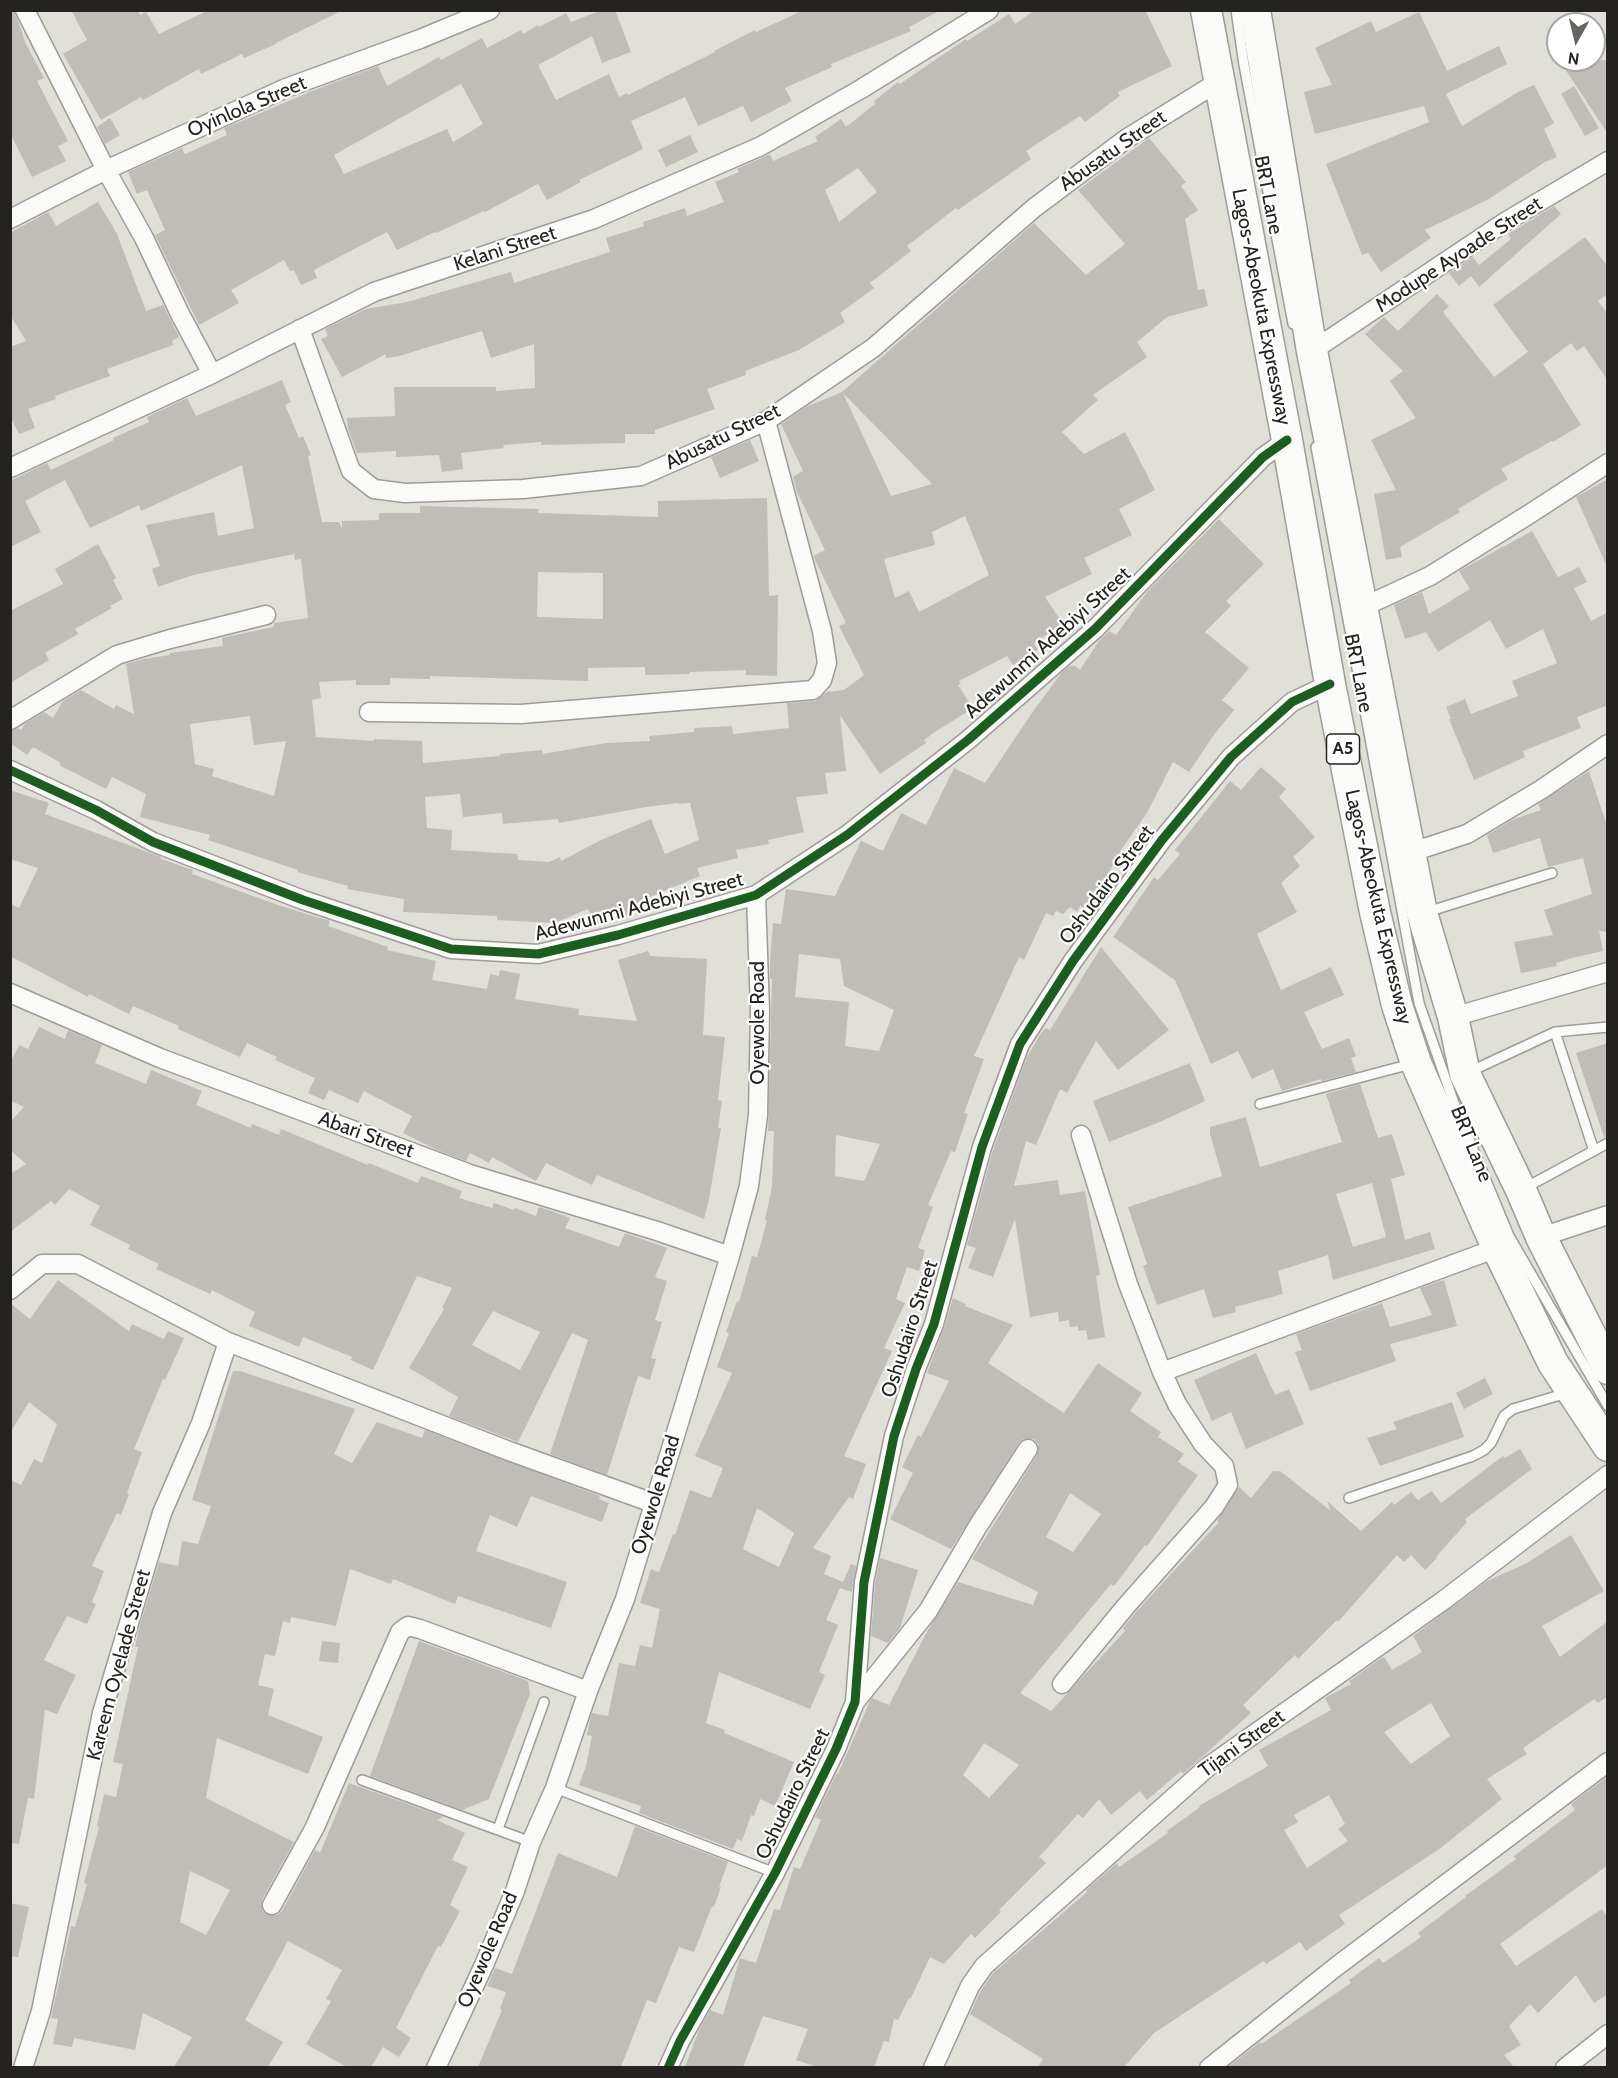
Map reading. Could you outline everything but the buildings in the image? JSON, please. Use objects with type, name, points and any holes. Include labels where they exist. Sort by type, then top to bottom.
[{"type":"highway","name":"Lagos-Abeokuta Expressway","points":[[1206,10],[1218,82],[1300,440],[1330,684],[1375,912],[1397,1005],[1416,1063],[1497,1248],[1553,1363],[1608,1446]]},
{"type":"highway","name":"Lagos-Abeokuta Expressway","points":[[1255,10],[1303,343],[1363,607],[1422,913],[1453,1017],[1465,1074],[1541,1237],[1608,1369]]},
{"type":"street","points":[[25,10],[212,374]]},
{"type":"street","name":"Oyinlola Street","points":[[10,219],[106,170],[286,88],[420,39],[490,10]]},
{"type":"street","name":"Kelani Street","points":[[10,468],[212,374],[374,292],[594,219],[760,146],[861,89],[989,10]]},
{"type":"street","name":"Abusatu Street","points":[[300,329],[351,471],[374,489],[405,493],[523,489],[641,476],[766,421],[873,348],[1034,208],[1126,139],[1218,82]]},
{"type":"street","name":"Modupe Ayoade Street","points":[[1303,343],[1505,222],[1605,169]]},
{"type":"street","points":[[369,712],[521,714],[813,690],[822,680],[827,663],[822,631],[766,421]]},
{"type":"street","name":"Adewunmi Adebiyi Street","points":[[10,770],[96,810],[153,842],[303,900],[451,949],[538,954],[618,935],[756,895],[847,835],[968,740],[1095,629],[1263,457],[1300,440]]},
{"type":"street","points":[[1363,607],[1430,576],[1608,463]]},
{"type":"street","points":[[10,720],[117,655],[266,615]]},
{"type":"street","name":"Oshudairo Street","points":[[668,2067],[680,2041],[775,1873],[836,1749],[855,1702],[864,1582],[894,1436],[916,1369],[934,1324],[982,1147],[1020,1044],[1072,961],[1162,840],[1231,756],[1292,702],[1330,684]]},
{"type":"street","points":[[1409,853],[1467,834],[1542,789],[1608,744]]},
{"type":"street","name":"Oyewole Road","points":[[436,2067],[484,1965],[515,1891],[531,1842],[555,1788],[588,1691],[625,1599],[730,1256],[749,1186],[758,1115],[760,1011],[756,895]]},
{"type":"street","points":[[1453,1017],[1608,972]]},
{"type":"street","name":"Abari Street","points":[[10,993],[160,1058],[459,1170],[730,1256]]},
{"type":"street","points":[[1062,1684],[1126,1606],[1214,1507],[1228,1485],[1224,1466],[1203,1444],[1177,1404],[1162,1372],[1128,1284],[1082,1135]]},
{"type":"street","points":[[1541,1237],[1608,1215]]},
{"type":"street","points":[[1162,1372],[1497,1248]]},
{"type":"street","points":[[10,1290],[42,1264],[78,1264],[228,1342],[509,1451],[653,1503]]},
{"type":"street","name":"Kareem Oyelade Street","points":[[23,2067],[41,2012],[102,1713],[162,1513],[201,1423],[228,1342]]},
{"type":"street","points":[[855,1702],[928,1611],[978,1526],[1028,1449]]},
{"type":"street","name":"Tijani Street","points":[[933,2067],[970,1986],[984,1966],[1209,1766],[1444,1600],[1608,1475]]},
{"type":"street","points":[[273,1905],[315,1827],[400,1632],[408,1626],[588,1691]]},
{"type":"street","points":[[1209,2067],[1337,1966],[1608,1762]]},
{"type":"street","points":[[1565,2067],[1608,2034]]},
{"type":"lane","name":"BRT Lane","points":[[1236,10],[1244,65],[1303,343]]},
{"type":"lane","name":"BRT Lane","points":[[1300,440],[1419,1003],[1454,1103],[1509,1236],[1608,1406]]},
{"type":"lane","points":[[1422,913],[1552,873]]},
{"type":"lane","points":[[1465,1074],[1555,1032],[1608,1027]]},
{"type":"lane","points":[[1555,1032],[1594,1151]]},
{"type":"lane","points":[[1260,1104],[1416,1063]]},
{"type":"lane","points":[[1521,1190],[1608,1143]]},
{"type":"lane","points":[[1349,1498],[1473,1456],[1491,1443],[1503,1416],[1513,1409],[1572,1391]]},
{"type":"lane","points":[[498,1829],[544,1702]]},
{"type":"lane","points":[[362,1780],[531,1842]]},
{"type":"lane","points":[[555,1788],[775,1873]]},
{"type":"cycle path","points":[[10,770],[96,810],[153,842],[303,900],[451,949],[538,954],[618,935],[756,895],[847,835],[968,740],[1095,629],[1263,457],[1287,440]]},
{"type":"cycle path","points":[[668,2068],[680,2041],[775,1873],[836,1749],[855,1702],[864,1582],[894,1436],[916,1369],[934,1324],[982,1147],[1020,1044],[1073,961],[1162,840],[1231,757],[1292,702],[1330,684]]}]
